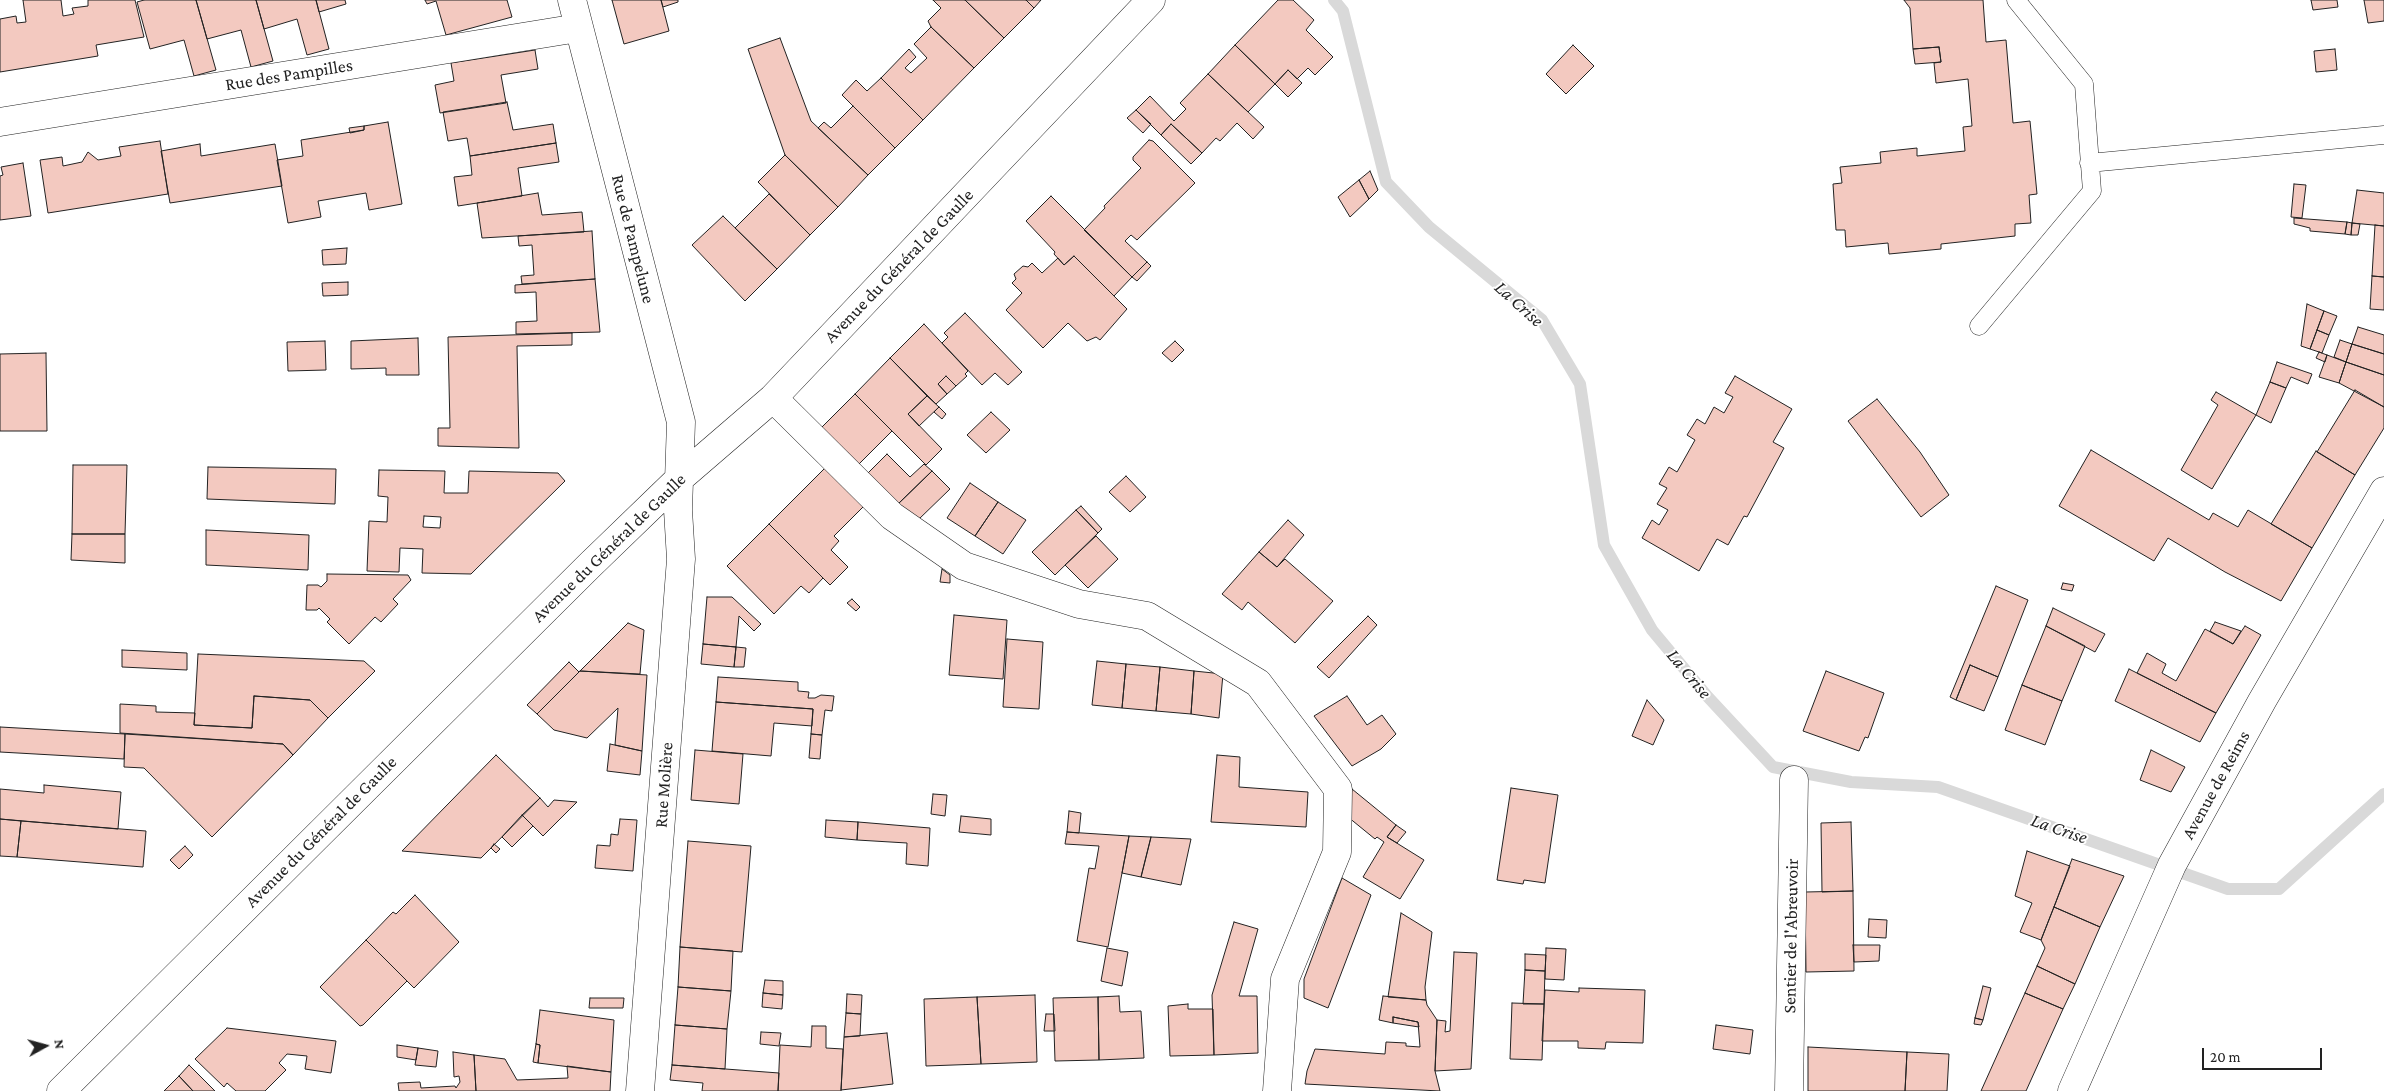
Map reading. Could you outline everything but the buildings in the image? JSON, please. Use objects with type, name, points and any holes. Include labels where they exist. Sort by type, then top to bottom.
[{"type":"street","name":"Rue de Pampelune","points":[[572,0],[680,422],[679,479]]},
{"type":"street","name":"Avenue du Général de Gaulle","points":[[61,1091],[679,479],[773,398],[1152,0]]},
{"type":"street","name":"Rue des Pampilles","points":[[0,122],[578,28]]},
{"type":"street","points":[[773,398],[892,516],[964,566],[1079,604],[1147,616],[1258,683],[1338,789],[1337,852],[1285,979],[1277,1091]]},
{"type":"street","name":"Rue Molière","points":[[640,1091],[681,559],[679,479]]},
{"type":"street","name":"Avenue de Reims","points":[[2072,1091],[2172,865],[2262,701],[2384,491]]},
{"type":"street","name":"Sentier de l'Abreuvoir","points":[[1789,1091],[1794,780]]},
{"type":"lane","points":[[1979,326],[2092,191],[2084,84],[2016,0]]},
{"type":"lane","points":[[2089,162],[2384,135]]},
{"type":"waterway","name":"La Crise","points":[[1334,0],[1343,11],[1386,182],[1429,227],[1542,320],[1580,384],[1604,545],[1652,630],[1707,696],[1773,767],[1851,782],[1938,787],[2228,889],[2279,889],[2384,794]]}]
